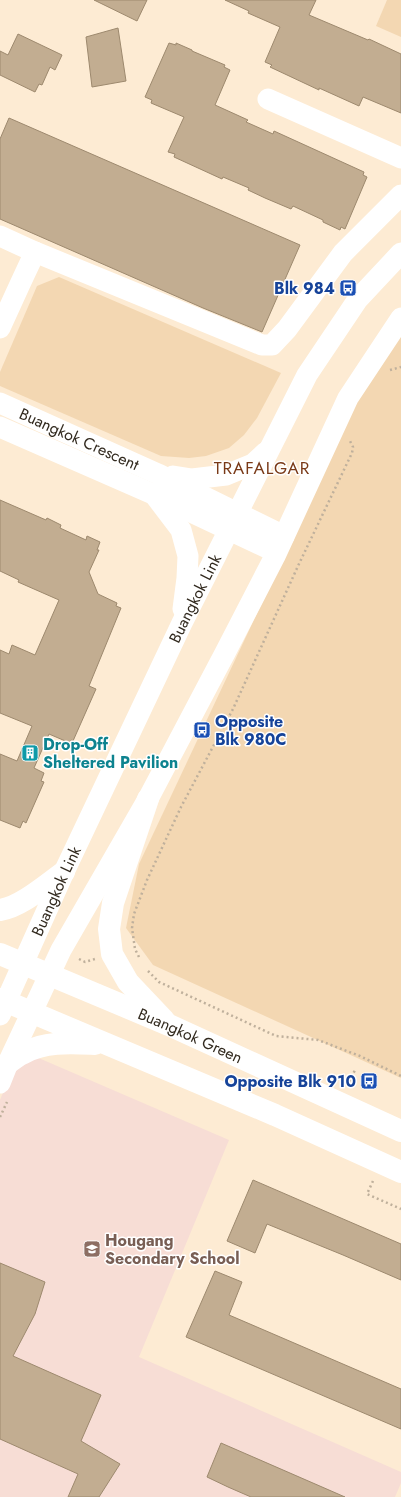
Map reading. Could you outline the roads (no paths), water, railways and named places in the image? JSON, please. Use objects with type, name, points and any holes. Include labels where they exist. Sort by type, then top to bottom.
[{"type":"main road","points":[[148,799],[113,903],[109,929],[112,954],[128,982],[169,1025]]},
{"type":"main road","points":[[0,910],[9,909],[64,872]]},
{"type":"main road","name":"Buangkok Green","points":[[0,954],[169,1025],[401,1131]]},
{"type":"main road","points":[[2,1005],[32,1012],[246,1102],[401,1172]]},
{"type":"main road","points":[[8,1063],[24,1052],[44,1046],[70,1043],[108,1045]]},
{"type":"street","points":[[268,99],[401,158]]},
{"type":"street","points":[[0,236],[262,345],[272,345],[287,329],[343,253],[401,195]]},
{"type":"street","points":[[0,328],[20,282],[36,252]]},
{"type":"street","name":"Buangkok Link","points":[[2,1005],[23,964],[64,872],[182,623],[307,375],[358,299],[401,253]]},
{"type":"street","name":"Buangkok Link","points":[[4,1090],[8,1063],[61,950],[148,799],[280,544],[348,398],[401,318]]},
{"type":"street","name":"Buangkok Crescent","points":[[0,403],[158,474],[233,522]]},
{"type":"street","name":"Buangkok Crescent","points":[[0,427],[155,495],[233,522],[280,544]]},
{"type":"street","points":[[69,458],[78,438]]},
{"type":"street","name":"Buangkok Crescent","points":[[158,474],[192,479],[226,475],[253,464],[271,447]]},
{"type":"street","points":[[155,495],[181,530],[188,556],[182,623]]},
{"type":"place","name":"Blk 984","points":[[348,288]]},
{"type":"place","name":"Opposite Blk 980C","points":[[202,730]]},
{"type":"place","name":"Drop-Off Sheltered Pavilion","points":[[30,753]]},
{"type":"place","name":"Opposite Blk 910","points":[[369,1081]]},
{"type":"place","name":"Hougang Secondary School","points":[[92,1249]]},
{"type":"district","name":"TRAFALGAR","points":[[262,468]]}]
